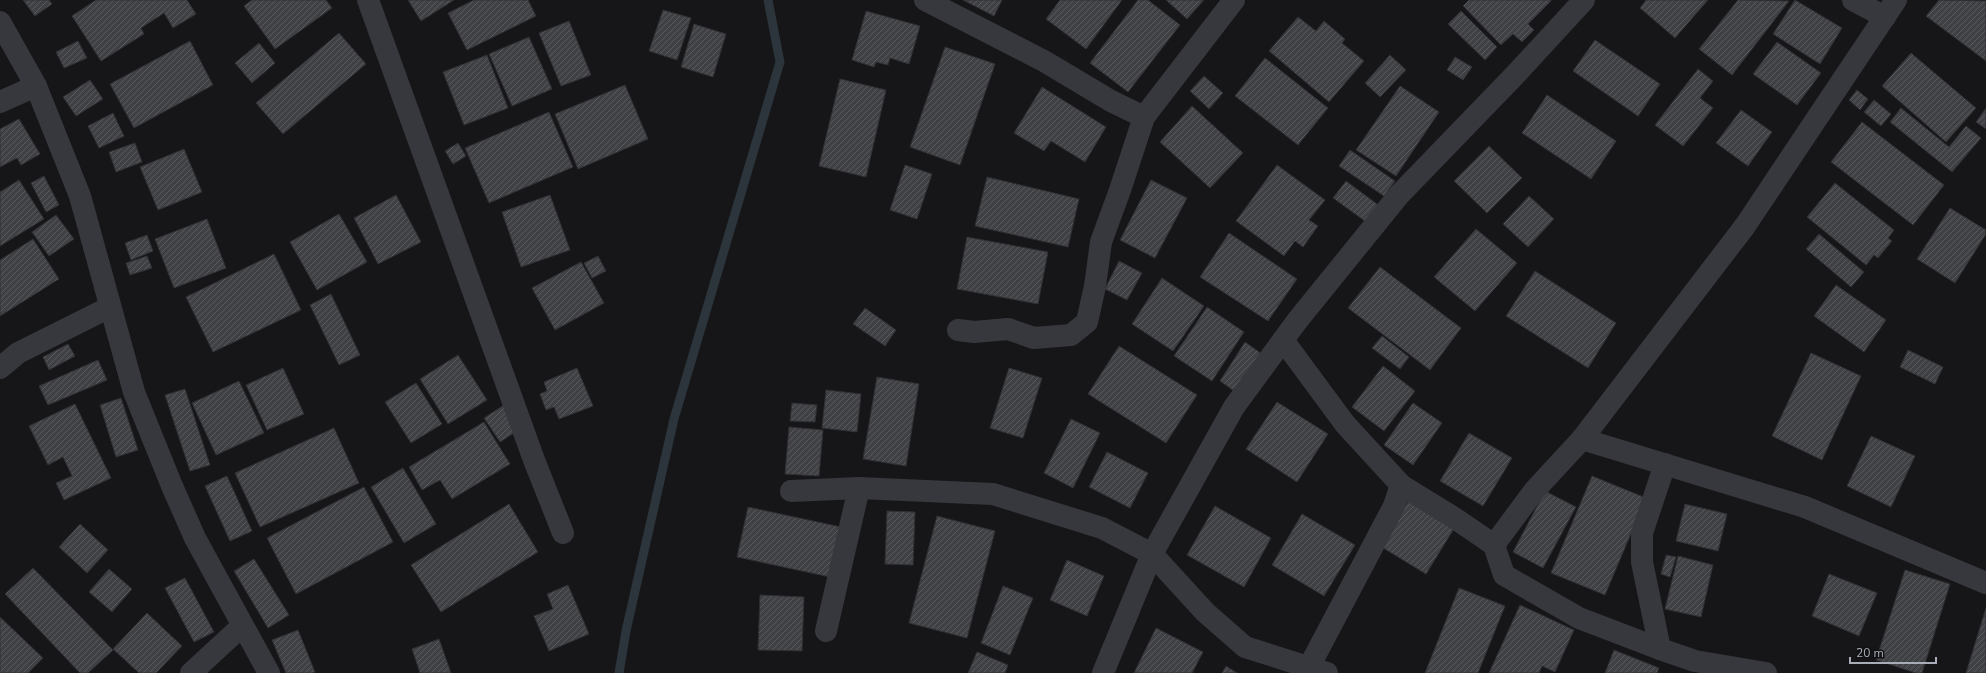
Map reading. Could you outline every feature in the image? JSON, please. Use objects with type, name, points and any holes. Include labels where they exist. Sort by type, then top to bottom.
[{"type":"street","points":[[368,0],[534,460],[563,533]]},
{"type":"street","points":[[925,0],[1044,61],[1111,101],[1144,118]]},
{"type":"street","points":[[958,330],[974,332],[1008,329],[1034,338],[1071,335],[1087,322],[1095,286],[1101,242],[1144,118],[1234,0]]},
{"type":"street","points":[[1103,673],[1152,554],[1234,406],[1283,340],[1399,196],[1514,76],[1584,0]]},
{"type":"street","points":[[1494,545],[1534,491],[1582,439],[1745,226],[1890,8],[1853,0]]},
{"type":"street","points":[[0,22],[36,86],[80,196],[134,392],[172,486],[195,538],[269,673]]},
{"type":"street","points":[[0,102],[36,86]]},
{"type":"street","points":[[0,368],[18,353],[110,307]]},
{"type":"street","points":[[1283,340],[1345,424],[1401,485],[1453,517],[1494,545],[1504,575],[1579,618],[1660,649],[1695,661],[1766,673]]},
{"type":"street","points":[[1582,439],[1805,507],[1986,583]]},
{"type":"street","points":[[1660,649],[1642,562],[1642,533],[1665,464]]},
{"type":"street","points":[[792,491],[859,488],[993,494],[1102,528],[1152,554],[1205,612],[1245,647],[1318,670],[1394,506],[1401,485]]},
{"type":"street","points":[[826,631],[859,488]]},
{"type":"street","points":[[191,673],[242,626]]},
{"type":"building","points":[[23,0],[49,0],[52,4],[35,16]]},
{"type":"building","points":[[96,0],[187,0],[196,14],[173,28],[164,13],[141,28],[144,34],[101,61],[72,16]]},
{"type":"building","points":[[252,0],[326,0],[332,8],[275,49],[244,6]]},
{"type":"building","points":[[408,0],[454,0],[421,21]]},
{"type":"building","points":[[474,0],[528,0],[536,16],[467,50],[448,13]]},
{"type":"building","points":[[963,0],[1002,0],[994,16]]},
{"type":"building","points":[[1060,0],[1122,0],[1086,49],[1046,19]]},
{"type":"building","points":[[1138,0],[1148,0],[1180,25],[1128,92],[1090,63]]},
{"type":"building","points":[[1166,0],[1204,0],[1187,19]]},
{"type":"building","points":[[1469,0],[1551,1],[1528,24],[1534,30],[1522,42],[1513,34],[1501,45],[1463,6]]},
{"type":"building","points":[[1646,0],[1708,0],[1675,38],[1640,8]]},
{"type":"building","points":[[1738,0],[1789,1],[1732,75],[1699,49]]},
{"type":"building","points":[[1795,0],[1842,28],[1820,64],[1773,34]]},
{"type":"building","points":[[1939,0],[1986,1],[1986,61],[1926,16]]},
{"type":"building","points":[[663,10],[691,18],[677,60],[649,51]]},
{"type":"building","points":[[866,11],[920,26],[909,64],[890,58],[888,65],[876,62],[874,67],[852,60]]},
{"type":"building","points":[[1461,11],[1497,47],[1485,60],[1448,24]]},
{"type":"building","points":[[1298,17],[1316,31],[1324,21],[1345,39],[1342,43],[1364,61],[1329,102],[1269,51]]},
{"type":"building","points":[[569,21],[591,75],[561,86],[539,33]]},
{"type":"building","points":[[694,24],[726,34],[713,77],[681,67]]},
{"type":"building","points":[[339,33],[366,64],[283,134],[256,103]]},
{"type":"building","points":[[529,37],[552,89],[512,106],[489,54]]},
{"type":"building","points":[[1595,40],[1660,84],[1638,116],[1573,71]]},
{"type":"building","points":[[78,41],[87,58],[64,68],[56,52]]},
{"type":"building","points":[[190,41],[213,85],[134,128],[110,84]]},
{"type":"building","points":[[1777,42],[1821,73],[1797,105],[1753,74]]},
{"type":"building","points":[[259,43],[275,63],[252,83],[235,63]]},
{"type":"building","points":[[945,47],[995,64],[960,165],[910,147]]},
{"type":"building","points":[[1911,53],[1976,108],[1946,142],[1882,86]]},
{"type":"building","points":[[487,55],[508,108],[464,125],[443,72]]},
{"type":"building","points":[[1390,55],[1406,70],[1380,97],[1365,83]]},
{"type":"building","points":[[1455,57],[1472,67],[1463,80],[1447,70]]},
{"type":"building","points":[[1265,58],[1328,108],[1298,145],[1235,96]]},
{"type":"building","points":[[1698,69],[1713,81],[1700,98],[1713,108],[1683,146],[1655,125]]},
{"type":"building","points":[[1204,76],[1223,93],[1209,109],[1190,91]]},
{"type":"building","points":[[840,79],[886,90],[866,177],[819,166]]},
{"type":"building","points":[[90,80],[103,99],[76,116],[63,97]]},
{"type":"building","points":[[625,85],[648,139],[578,169],[555,114]]},
{"type":"building","points":[[1400,86],[1439,112],[1396,176],[1356,150]]},
{"type":"building","points":[[1042,87],[1106,127],[1085,162],[1051,141],[1044,151],[1014,133]]},
{"type":"building","points":[[1857,90],[1868,99],[1860,110],[1849,100]]},
{"type":"building","points":[[1547,95],[1616,141],[1591,179],[1522,133]]},
{"type":"building","points":[[1874,100],[1891,114],[1881,126],[1864,112]]},
{"type":"building","points":[[1192,106],[1243,153],[1210,188],[1160,142]]},
{"type":"building","points":[[1901,108],[1949,147],[1966,126],[1981,138],[1952,172],[1890,122]]},
{"type":"building","points":[[1986,108],[1986,129],[1976,122]]},
{"type":"building","points":[[1741,110],[1772,132],[1748,166],[1716,143]]},
{"type":"building","points":[[549,112],[573,167],[489,203],[465,148]]},
{"type":"building","points":[[113,113],[124,136],[99,148],[88,126]]},
{"type":"building","points":[[19,119],[40,154],[21,165],[17,158],[0,167],[0,129]]},
{"type":"building","points":[[1862,122],[1944,185],[1913,225],[1831,162]]},
{"type":"building","points":[[135,143],[142,162],[116,172],[109,152]]},
{"type":"building","points":[[458,143],[466,156],[453,164],[445,151]]},
{"type":"building","points":[[1489,146],[1522,178],[1487,213],[1454,181]]},
{"type":"building","points":[[184,149],[202,192],[158,210],[140,167]]},
{"type":"building","points":[[1350,150],[1395,181],[1384,196],[1339,166]]},
{"type":"building","points":[[905,165],[932,174],[917,219],[890,210]]},
{"type":"building","points":[[1277,165],[1325,200],[1309,220],[1318,226],[1303,247],[1295,241],[1284,256],[1236,221]]},
{"type":"building","points":[[44,176],[59,205],[46,212],[31,183]]},
{"type":"building","points":[[987,177],[1079,199],[1068,247],[975,226]]},
{"type":"building","points":[[19,180],[44,219],[0,246],[0,192]]},
{"type":"building","points":[[1151,180],[1187,198],[1155,258],[1120,240]]},
{"type":"building","points":[[1346,181],[1381,207],[1369,224],[1333,198]]},
{"type":"building","points":[[1835,183],[1894,230],[1888,238],[1892,241],[1878,258],[1874,255],[1866,265],[1807,217]]},
{"type":"building","points":[[396,195],[421,242],[378,264],[354,218]]},
{"type":"building","points":[[550,195],[570,250],[521,267],[502,212]]},
{"type":"building","points":[[1529,196],[1554,219],[1528,247],[1503,224]]},
{"type":"building","points":[[1950,208],[1986,230],[1986,234],[1955,283],[1917,259]]},
{"type":"building","points":[[339,214],[367,262],[317,290],[290,242]]},
{"type":"building","points":[[56,215],[74,239],[49,256],[32,232]]},
{"type":"building","points":[[207,219],[226,268],[174,288],[155,239]]},
{"type":"building","points":[[1476,229],[1517,263],[1475,311],[1434,277]]},
{"type":"building","points":[[1229,233],[1297,279],[1268,321],[1200,277]]},
{"type":"building","points":[[1819,234],[1864,272],[1851,287],[1806,249]]},
{"type":"building","points":[[147,235],[153,251],[131,260],[125,243]]},
{"type":"building","points":[[967,237],[1048,252],[1038,304],[957,289]]},
{"type":"building","points":[[33,239],[59,279],[0,316],[0,260]]},
{"type":"building","points":[[274,254],[301,310],[213,352],[186,297]]},
{"type":"building","points":[[147,256],[152,268],[130,275],[126,263]]},
{"type":"building","points":[[598,256],[606,271],[592,278],[584,263]]},
{"type":"building","points":[[1119,261],[1142,273],[1127,300],[1105,289]]},
{"type":"building","points":[[581,262],[604,303],[555,330],[532,288]]},
{"type":"building","points":[[1380,267],[1461,328],[1430,370],[1348,308]]},
{"type":"building","points":[[1535,271],[1616,323],[1588,368],[1506,316]]},
{"type":"building","points":[[1162,278],[1204,306],[1173,351],[1132,324]]},
{"type":"building","points":[[1836,285],[1886,320],[1864,352],[1814,316]]},
{"type":"building","points":[[331,294],[360,355],[339,365],[310,305]]},
{"type":"building","points":[[1207,307],[1244,332],[1212,381],[1174,356]]},
{"type":"building","points":[[865,308],[896,330],[885,346],[853,324]]},
{"type":"building","points":[[1382,336],[1409,357],[1400,369],[1372,348]]},
{"type":"building","points":[[1245,342],[1262,354],[1237,393],[1220,381]]},
{"type":"building","points":[[68,344],[75,356],[49,370],[43,357]]},
{"type":"building","points":[[1119,346],[1197,395],[1166,443],[1088,394]]},
{"type":"building","points":[[1908,350],[1943,367],[1935,384],[1900,367]]},
{"type":"building","points":[[1811,353],[1861,376],[1822,460],[1772,436]]},
{"type":"building","points":[[458,355],[487,400],[448,424],[420,379]]},
{"type":"building","points":[[98,360],[107,380],[48,405],[39,386]]},
{"type":"building","points":[[1383,366],[1415,391],[1384,431],[1352,407]]},
{"type":"building","points":[[283,368],[304,414],[267,430],[246,385]]},
{"type":"building","points":[[577,368],[593,406],[559,419],[554,407],[546,410],[540,394],[547,391],[544,382]]},
{"type":"building","points":[[1009,368],[1042,378],[1023,438],[990,428]]},
{"type":"building","points":[[877,377],[919,384],[906,466],[863,459]]},
{"type":"building","points":[[239,381],[264,433],[216,455],[192,403]]},
{"type":"building","points":[[416,383],[442,424],[411,443],[385,402]]},
{"type":"building","points":[[185,389],[210,465],[190,471],[165,395]]},
{"type":"building","points":[[826,390],[861,394],[857,432],[822,428]]},
{"type":"building","points":[[121,398],[138,450],[116,457],[100,405]]},
{"type":"building","points":[[1277,402],[1328,434],[1297,482],[1246,449]]},
{"type":"building","points":[[792,403],[817,405],[815,422],[790,421]]},
{"type":"building","points":[[1413,403],[1442,423],[1413,465],[1384,445]]},
{"type":"building","points":[[75,404],[111,478],[64,500],[56,483],[72,476],[63,457],[48,465],[29,426]]},
{"type":"building","points":[[504,405],[520,429],[500,442],[484,418]]},
{"type":"building","points":[[1071,419],[1100,433],[1073,488],[1044,473]]},
{"type":"building","points":[[484,422],[510,464],[452,499],[440,480],[422,490],[409,467]]},
{"type":"building","points":[[789,427],[823,430],[819,476],[785,474]]},
{"type":"building","points":[[334,428],[359,483],[260,527],[235,473]]},
{"type":"building","points":[[1469,433],[1512,458],[1483,506],[1440,481]]},
{"type":"building","points":[[1871,436],[1915,456],[1891,507],[1847,486]]},
{"type":"building","points":[[1107,452],[1148,473],[1130,508],[1089,487]]},
{"type":"building","points":[[403,468],[436,524],[404,543],[371,487]]},
{"type":"building","points":[[227,476],[252,531],[230,541],[205,486]]},
{"type":"building","points":[[1592,476],[1646,498],[1605,595],[1551,573]]},
{"type":"building","points":[[364,487],[393,542],[296,594],[267,538]]},
{"type":"building","points":[[1545,491],[1576,507],[1543,568],[1513,552]]},
{"type":"building","points":[[1409,500],[1455,527],[1426,574],[1380,546]]},
{"type":"building","points":[[509,504],[538,552],[441,612],[411,565]]},
{"type":"building","points":[[1685,504],[1727,514],[1718,551],[1676,541]]},
{"type":"building","points":[[1215,506],[1271,538],[1244,587],[1187,555]]},
{"type":"building","points":[[748,507],[841,527],[830,577],[737,557]]},
{"type":"building","points":[[887,511],[915,512],[913,565],[885,564]]},
{"type":"building","points":[[1302,514],[1355,545],[1324,596],[1272,565]]},
{"type":"building","points":[[937,516],[995,531],[967,638],[909,623]]},
{"type":"building","points":[[80,524],[108,550],[87,573],[59,547]]},
{"type":"building","points":[[1666,555],[1676,557],[1670,577],[1661,574]]},
{"type":"building","points":[[1678,556],[1713,565],[1701,617],[1665,609]]},
{"type":"building","points":[[254,559],[289,615],[268,628],[234,571]]},
{"type":"building","points":[[1067,560],[1104,576],[1087,616],[1050,600]]},
{"type":"building","points":[[33,568],[113,650],[88,673],[80,673],[5,594]]},
{"type":"building","points":[[109,569],[132,589],[112,612],[89,592]]},
{"type":"building","points":[[1905,570],[1950,584],[1922,673],[1916,673],[1876,660]]},
{"type":"building","points":[[1829,574],[1877,593],[1859,636],[1812,616]]},
{"type":"building","points":[[185,578],[214,632],[194,642],[165,588]]},
{"type":"building","points":[[568,585],[589,634],[549,651],[534,616],[553,609],[547,594]]},
{"type":"building","points":[[1003,586],[1033,598],[1010,655],[981,643]]},
{"type":"building","points":[[1459,588],[1505,606],[1478,673],[1425,673]]},
{"type":"building","points":[[760,595],[804,597],[802,651],[758,650]]},
{"type":"building","points":[[1520,605],[1574,630],[1555,672],[1542,666],[1539,673],[1489,673]]},
{"type":"building","points":[[1986,608],[1986,673],[1966,673]]},
{"type":"building","points":[[147,613],[182,646],[156,673],[139,673],[113,649]]},
{"type":"building","points":[[0,617],[43,658],[28,673],[0,673]]},
{"type":"building","points":[[1156,628],[1203,652],[1192,673],[1134,673]]},
{"type":"building","points":[[298,630],[315,672],[286,673],[272,640]]},
{"type":"building","points":[[439,639],[451,673],[420,673],[412,649]]},
{"type":"building","points":[[1614,650],[1659,668],[1657,673],[1605,673]]},
{"type":"building","points":[[977,652],[1008,665],[1005,673],[968,673]]},
{"type":"building","points":[[1226,666],[1237,673],[1222,673]]},
{"type":"waterway","points":[[619,673],[626,631],[674,419],[780,62],[768,0]]}]
